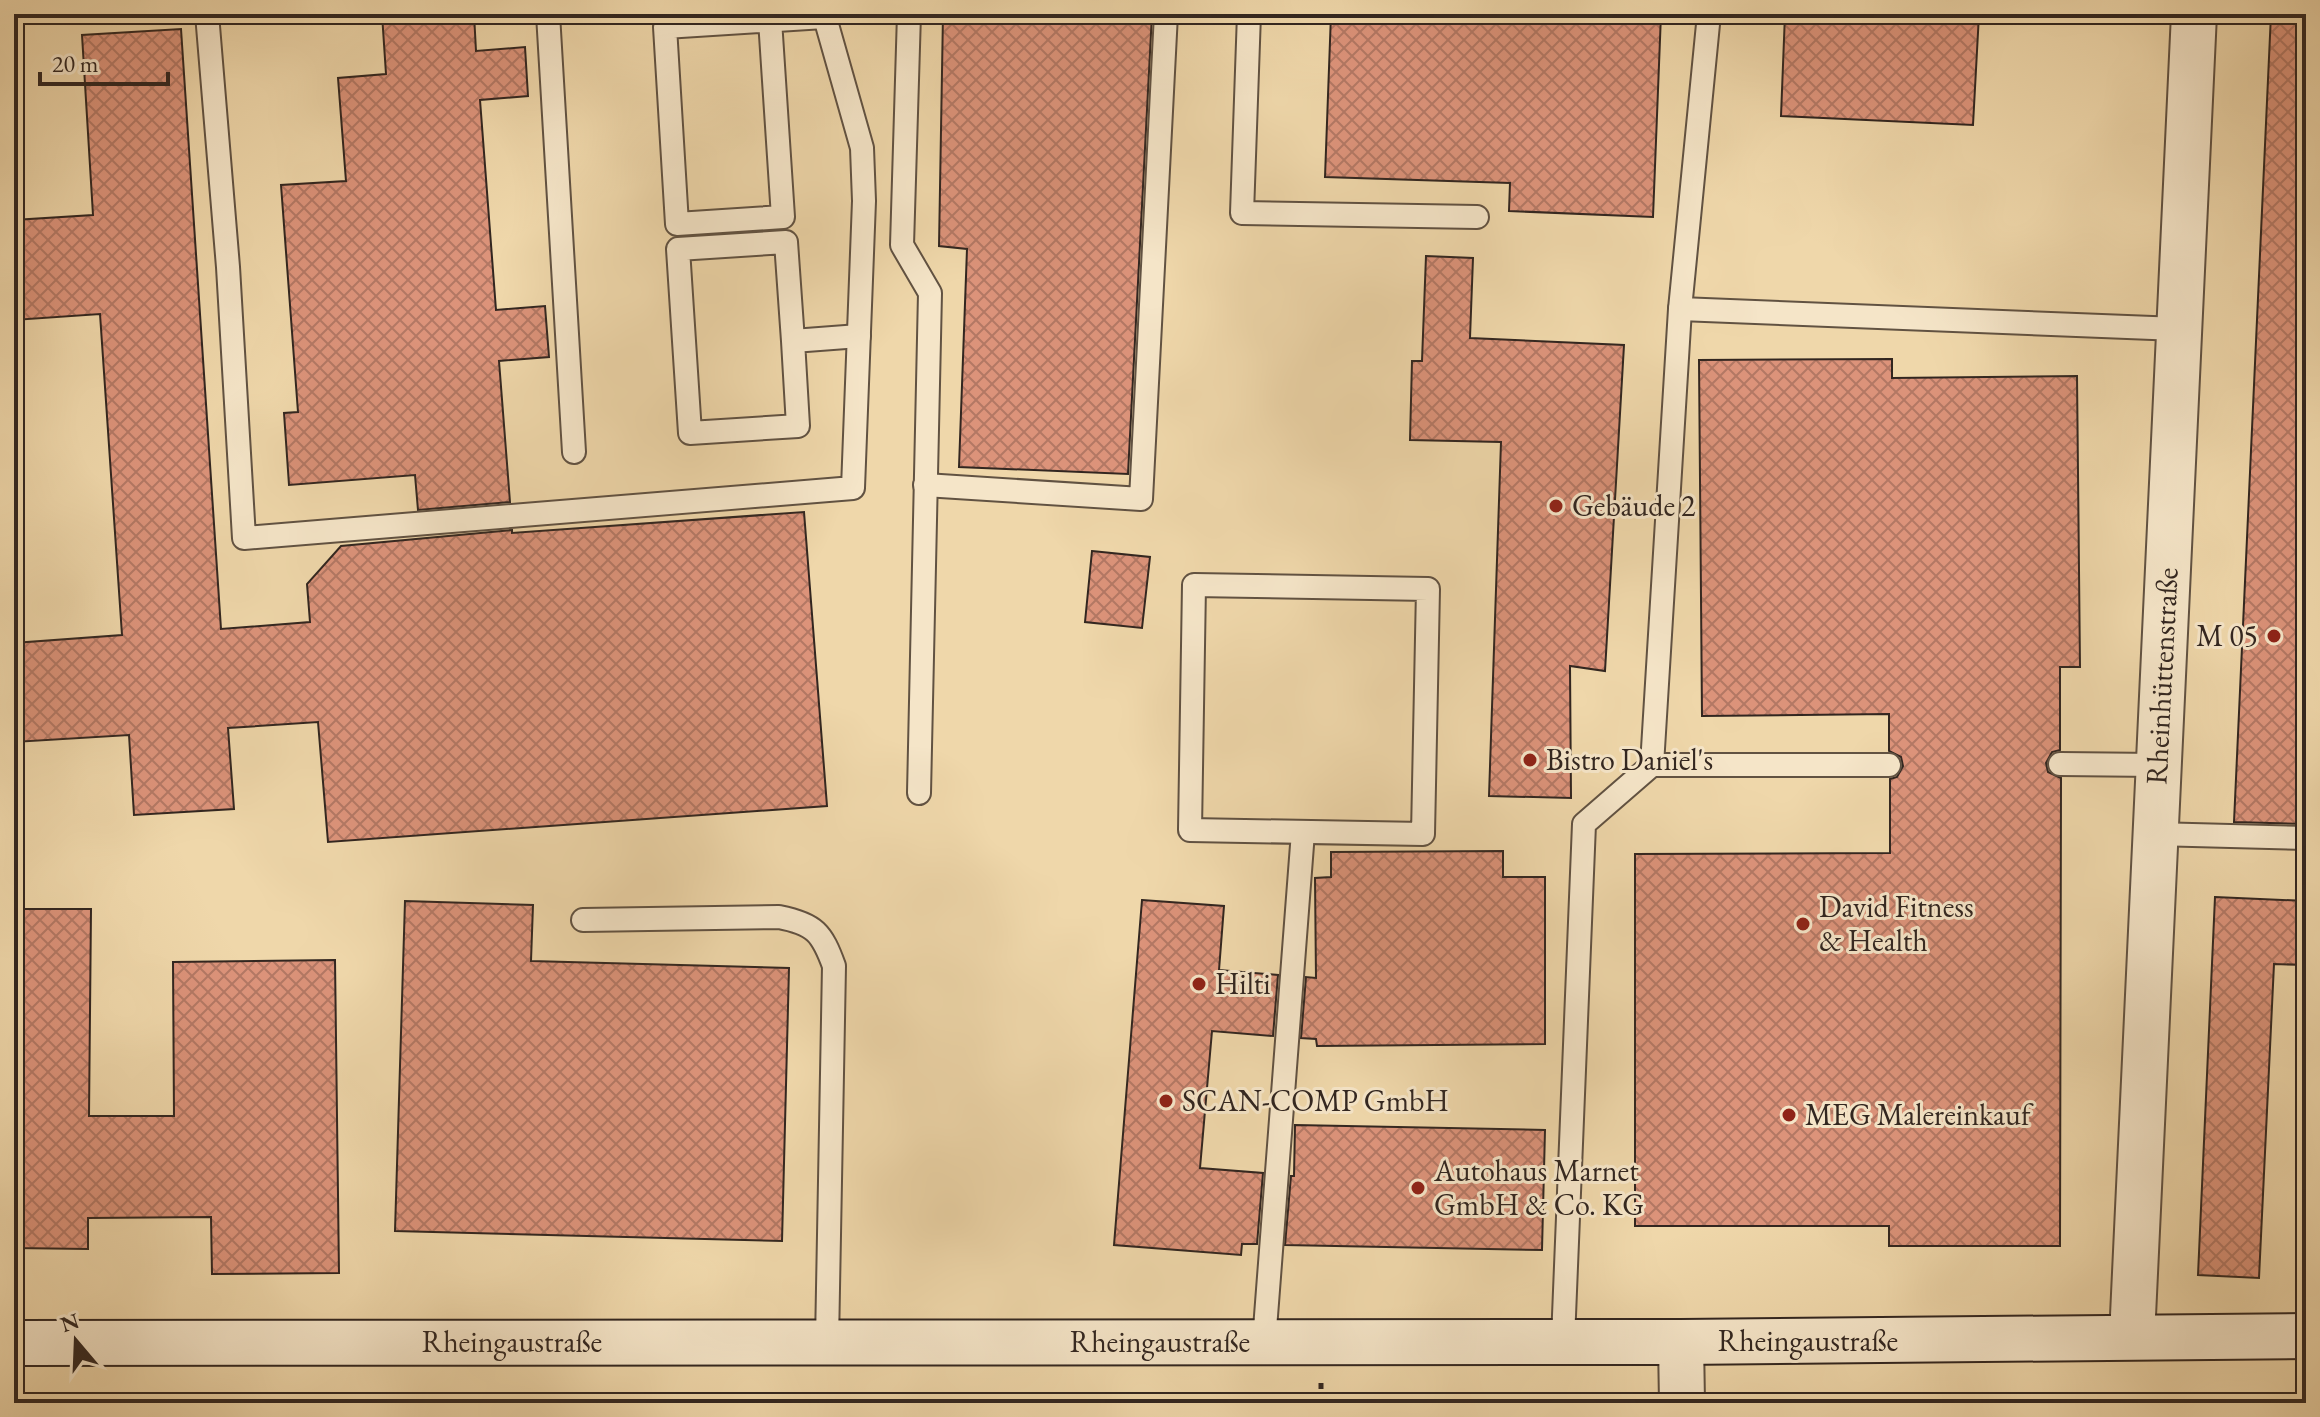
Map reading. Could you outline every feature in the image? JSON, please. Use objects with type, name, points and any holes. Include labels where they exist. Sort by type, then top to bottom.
[{"type":"street","name":"Rheinhüttenstraße","points":[[2132,1337],[2194,14]]},
{"type":"street","name":"Rheingaustraße","points":[[14,1343],[1681,1342],[2306,1336]]},
{"type":"street","points":[[1681,1342],[1682,1403]]},
{"type":"lane","points":[[207,14],[228,267],[244,538],[853,488],[862,148],[824,16],[665,27],[677,224],[783,217],[770,20]]},
{"type":"lane","points":[[548,14],[574,452]]},
{"type":"lane","points":[[909,14],[902,245],[930,293],[919,793]]},
{"type":"lane","points":[[925,485],[1141,499],[1166,14]]},
{"type":"lane","points":[[1249,14],[1242,213],[1477,217]]},
{"type":"lane","points":[[1652,765],[1680,309],[1709,14]]},
{"type":"lane","points":[[786,242],[793,341],[798,426],[690,433],[678,249],[786,242]]},
{"type":"lane","points":[[1680,309],[2178,329]]},
{"type":"lane","points":[[793,341],[859,336]]},
{"type":"lane","points":[[1194,585],[1428,589],[1423,834],[1303,832],[1190,830],[1194,585]]},
{"type":"lane","points":[[2060,764],[2157,765]]},
{"type":"lane","points":[[1563,1340],[1584,824],[1652,765],[1889,765]]},
{"type":"lane","points":[[1264,1342],[1303,832]]},
{"type":"lane","points":[[2154,834],[2306,838]]},
{"type":"lane","points":[[583,920],[779,917],[806,922],[825,941],[834,966],[827,1342]]},
{"type":"path","points":[[1320,1378],[1321,1403]]},
{"type":"building","points":[[382,14],[474,14],[476,51],[525,47],[528,96],[480,100],[496,310],[545,306],[549,357],[499,361],[510,502],[418,510],[415,475],[289,485],[284,413],[298,412],[281,185],[346,181],[338,78],[386,74]]},
{"type":"building","points":[[943,14],[1152,14],[1128,474],[959,467],[967,249],[939,246]]},
{"type":"building","points":[[1331,14],[1661,14],[1653,217],[1509,211],[1510,183],[1325,177]]},
{"type":"building","points":[[1785,14],[1979,14],[1973,125],[1781,116]]},
{"type":"building","points":[[2271,14],[2306,14],[2306,824],[2234,822]]},
{"type":"building","points":[[181,29],[221,629],[310,622],[307,584],[341,546],[512,530],[512,533],[804,512],[827,806],[328,842],[318,722],[228,728],[234,809],[134,815],[129,735],[14,742],[14,643],[122,635],[100,314],[14,320],[14,220],[93,215],[82,35]]},
{"type":"building","name":"Gebäude 2","points":[[1426,256],[1473,258],[1470,338],[1624,345],[1605,671],[1570,666],[1571,798],[1489,796],[1501,442],[1410,440],[1412,361],[1422,361]]},
{"type":"building","points":[[1892,359],[1892,378],[2077,376],[2080,667],[2060,667],[2060,750],[2052,752],[2046,763],[2048,772],[2061,778],[2060,1246],[1889,1246],[1889,1226],[1635,1226],[1635,854],[1890,853],[1890,779],[1897,777],[1903,766],[1901,757],[1889,751],[1889,714],[1702,716],[1699,360]]},
{"type":"building","points":[[1092,551],[1150,557],[1142,628],[1085,622]]},
{"type":"building","points":[[1503,851],[1503,877],[1545,877],[1545,1044],[1317,1046],[1316,1039],[1301,1038],[1306,977],[1316,978],[1315,878],[1331,877],[1331,852]]},
{"type":"building","points":[[2215,897],[2306,901],[2306,965],[2274,964],[2259,1278],[2198,1275]]},
{"type":"building","name":"SCAN-COMP GmbH","points":[[1142,900],[1224,906],[1219,970],[1278,975],[1273,1036],[1212,1031],[1200,1168],[1263,1173],[1257,1244],[1242,1244],[1241,1255],[1114,1245]]},
{"type":"building","points":[[405,901],[533,905],[531,961],[789,968],[782,1241],[395,1231]]},
{"type":"building","points":[[16,909],[91,909],[89,1116],[174,1116],[173,962],[335,960],[339,1273],[212,1274],[211,1217],[88,1218],[88,1249],[14,1248]]},
{"type":"building","name":"Autohaus Marnet GmbH & Co. KG","points":[[1295,1125],[1545,1130],[1542,1250],[1285,1245],[1291,1176],[1294,1176]]},
{"type":"place","name":"Gebäude 2","points":[[1556,506]]},
{"type":"place","name":"M 05","points":[[2274,636]]},
{"type":"place","name":"Bistro Daniel's","points":[[1530,760]]},
{"type":"place","name":"David Fitness & Health","points":[[1803,924]]},
{"type":"place","name":"Hilti","points":[[1199,984]]},
{"type":"place","name":"SCAN-COMP GmbH","points":[[1166,1101]]},
{"type":"place","name":"MEG Malereinkauf","points":[[1789,1115]]},
{"type":"place","name":"Autohaus Marnet GmbH & Co. KG","points":[[1418,1188]]}]
